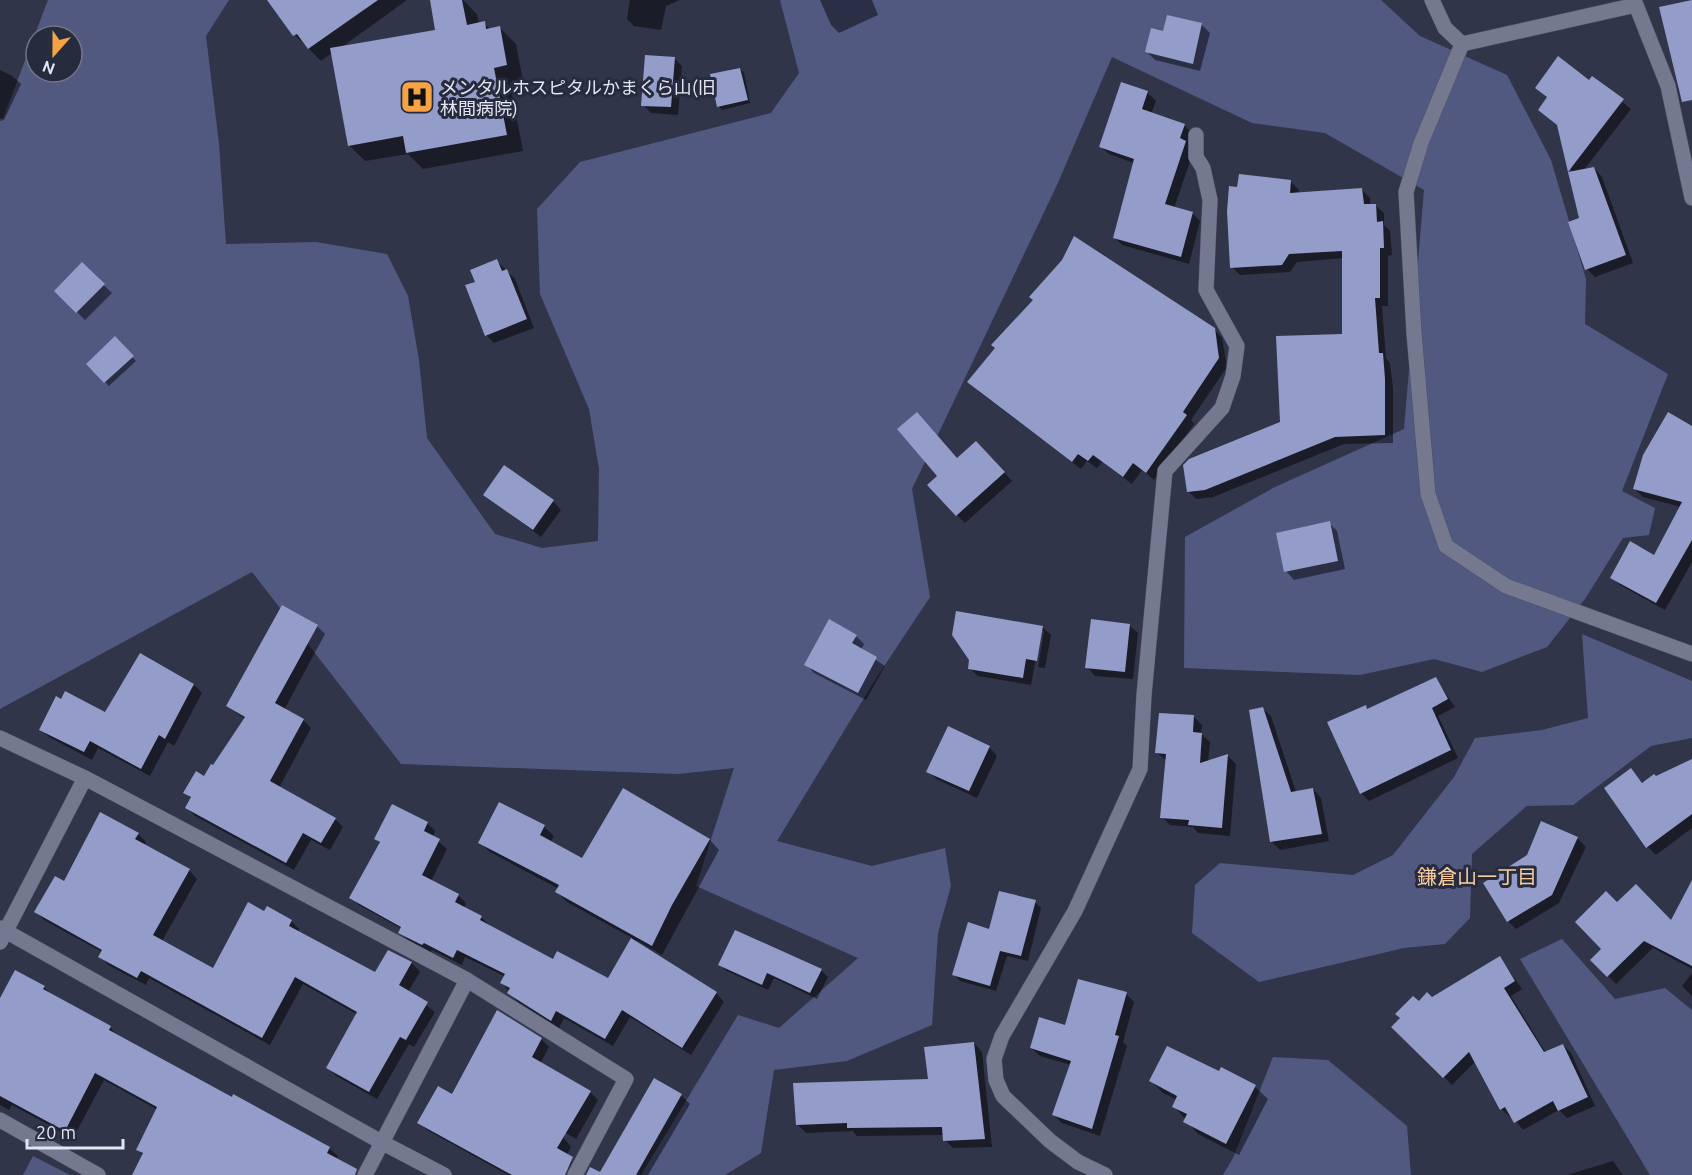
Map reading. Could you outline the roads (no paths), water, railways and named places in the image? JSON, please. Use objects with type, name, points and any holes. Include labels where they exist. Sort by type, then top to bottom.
[{"type":"street","points":[[1432,0],[1445,28],[1462,44]]},
{"type":"street","points":[[1462,44],[1636,4],[1668,86],[1692,198]]},
{"type":"street","points":[[1462,44],[1421,143],[1406,192],[1414,333],[1428,494],[1446,546],[1506,586],[1692,654]]},
{"type":"street","points":[[1106,1175],[1069,1155],[1004,1096],[996,1080],[994,1059],[1002,1036],[1075,911],[1140,769],[1144,695],[1165,471],[1222,408],[1233,376],[1237,346],[1206,290],[1210,200],[1203,168],[1196,157],[1196,135]]},
{"type":"street","points":[[0,738],[85,777],[467,980],[626,1079],[575,1175]]},
{"type":"street","points":[[85,777],[2,933],[444,1175]]},
{"type":"street","points":[[364,1175],[383,1143],[467,980]]},
{"type":"street","points":[[0,1120],[98,1175]]},
{"type":"place","name":"メンタルホスピタルかまくら山(旧 林間病院)","points":[[417,97]]},
{"type":"district","name":"鎌倉山一丁目","points":[[1477,876]]}]
